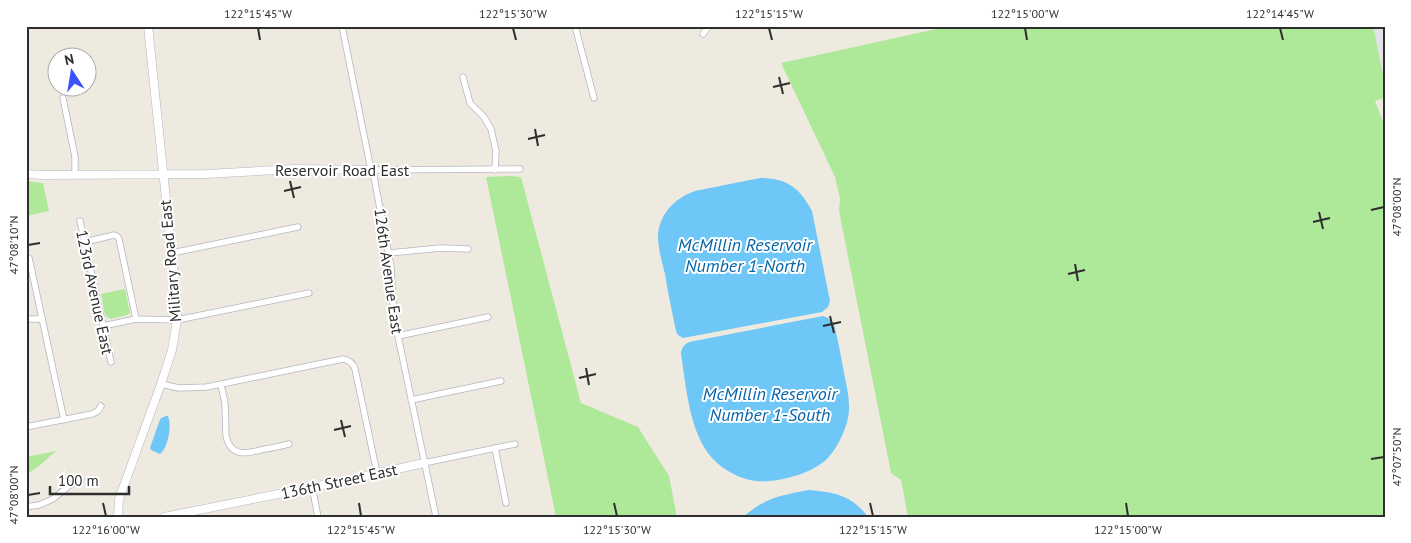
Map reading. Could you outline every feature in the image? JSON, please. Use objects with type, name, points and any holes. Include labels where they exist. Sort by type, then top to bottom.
[{"type":"street","name":"Military Road East","points":[[118,517],[119,499],[161,384],[172,350],[177,320],[177,302],[148,26]]},
{"type":"street","name":"126th Avenue East","points":[[342,26],[389,253],[398,336],[436,517]]},
{"type":"street","points":[[575,26],[594,98]]},
{"type":"street","points":[[703,34],[709,26]]},
{"type":"street","points":[[463,77],[472,107],[484,117],[491,129],[496,151],[495,170]]},
{"type":"street","points":[[63,98],[73,148],[75,175]]},
{"type":"street","name":"Reservoir Road East","points":[[26,174],[163,175],[226,174],[287,170],[520,169]]},
{"type":"street","name":"123rd Avenue East","points":[[80,222],[111,362]]},
{"type":"street","points":[[172,253],[298,227]]},
{"type":"street","points":[[85,242],[114,235],[117,236],[136,318]]},
{"type":"street","points":[[389,253],[441,248],[468,249]]},
{"type":"street","points":[[28,258],[64,420]]},
{"type":"street","points":[[103,326],[136,318],[177,320],[309,294]]},
{"type":"street","points":[[398,336],[488,317]]},
{"type":"street","points":[[26,318],[42,318]]},
{"type":"street","points":[[161,384],[179,388],[222,385],[343,359],[350,362],[355,369],[377,473]]},
{"type":"street","points":[[411,400],[501,381]]},
{"type":"street","points":[[222,385],[227,441],[235,450],[248,453],[289,444]]},
{"type":"street","points":[[26,428],[92,414],[98,411],[101,406]]},
{"type":"street","name":"136th Street East","points":[[164,517],[515,444]]},
{"type":"street","points":[[495,448],[506,504]]},
{"type":"street","points":[[26,507],[39,505],[53,499],[70,485],[81,480]]},
{"type":"street","points":[[312,486],[318,517]]},
{"type":"shaded area","points":[[1373,26],[1385,26],[1385,84]]},
{"type":"green space","points":[[950,26],[1373,26],[1385,84],[1385,98],[1375,101],[1385,127],[1385,517],[908,517],[901,480],[891,473],[839,211],[840,199],[835,177],[781,63]]},
{"type":"green space","points":[[486,177],[521,177],[581,403],[638,427],[669,476],[677,517],[556,517]]},
{"type":"green space","points":[[26,181],[43,183],[49,211],[26,216]]},
{"type":"green space","points":[[125,289],[130,313],[111,319],[107,317],[101,294]]},
{"type":"green space","points":[[57,451],[35,469],[26,474],[26,457]]},
{"type":"water","name":"McMillin Reservoir Number 1-North","points":[[760,178],[778,180],[792,186],[803,196],[812,211],[830,301],[828,307],[822,312],[683,338],[676,331],[659,250],[658,236],[661,221],[669,208],[688,194]]},
{"type":"water","name":"McMillin Reservoir Number 1-South","points":[[823,316],[834,324],[849,407],[845,429],[831,455],[812,469],[774,481],[749,480],[729,472],[712,458],[696,431],[687,393],[681,354],[682,348],[689,342]]},
{"type":"water","points":[[168,416],[170,425],[165,447],[160,454],[150,448],[161,418]]},
{"type":"water","points":[[808,490],[826,492],[849,499],[868,517],[743,517],[766,501]]}]
